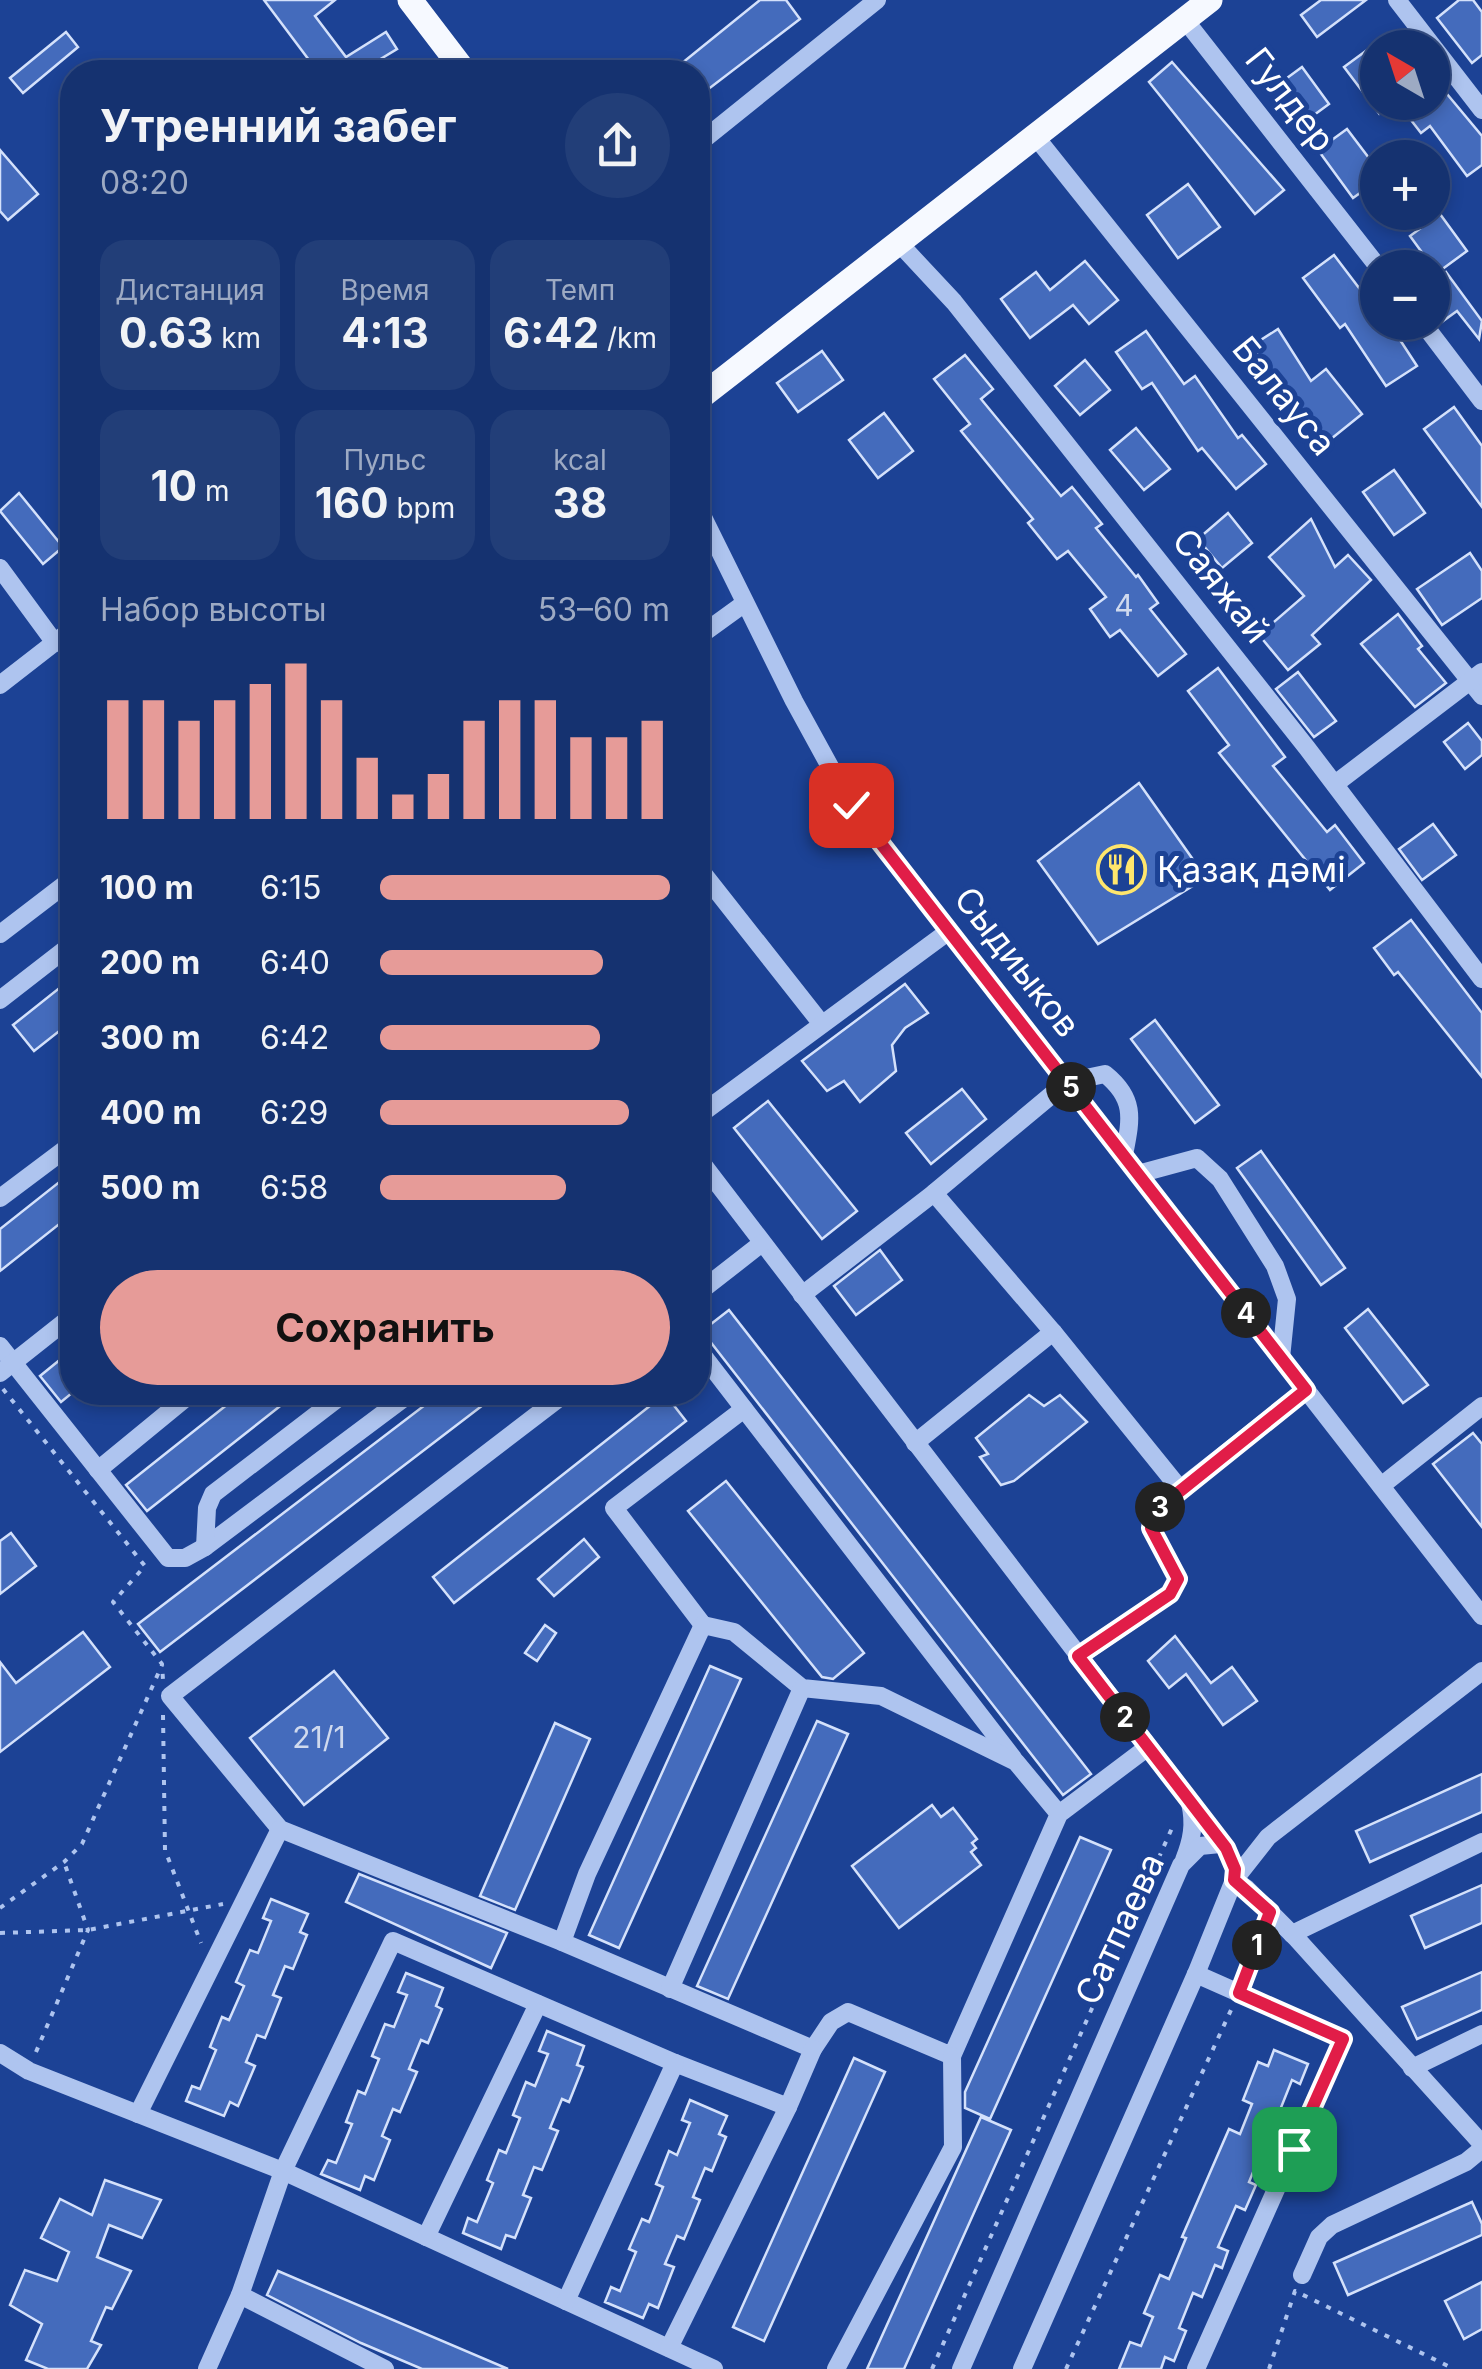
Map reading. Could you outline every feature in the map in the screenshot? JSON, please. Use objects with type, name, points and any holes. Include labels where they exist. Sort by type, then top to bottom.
[{"type":"main road","points":[[410,0],[455,60]]},
{"type":"main road","points":[[710,390],[1210,0]]},
{"type":"street","points":[[710,134],[856,7],[877,0]]},
{"type":"street","points":[[1397,0],[1482,110]]},
{"type":"street","name":"Гулдер","points":[[1185,20],[1365,250]]},
{"type":"street","name":"Балауса","points":[[1034,136],[1478,683]]},
{"type":"street","name":"Саяжай","points":[[898,242],[954,302],[1335,784],[1482,978]]},
{"type":"street","points":[[1436,340],[1482,401]]},
{"type":"street","name":"Сыдиыков","points":[[710,531],[851,805],[1482,1616]]},
{"type":"street","points":[[0,568],[55,642]]},
{"type":"street","points":[[710,629],[744,603]]},
{"type":"street","points":[[0,685],[60,638]]},
{"type":"street","points":[[1335,784],[1478,683]]},
{"type":"street","points":[[710,882],[821,1023]]},
{"type":"street","points":[[0,934],[60,888]]},
{"type":"street","points":[[710,1107],[949,931]]},
{"type":"street","points":[[0,1000],[60,953]]},
{"type":"street","points":[[802,1296],[1067,1082],[1105,1074],[1122,1088],[1132,1118],[1124,1155]]},
{"type":"street","points":[[0,1198],[60,1153]]},
{"type":"street","points":[[1138,1174],[1197,1158],[1220,1179],[1275,1266],[1287,1299],[1281,1358]]},
{"type":"street","points":[[710,1174],[1188,1798],[1223,1846],[1235,1869],[1234,1880]]},
{"type":"street","points":[[934,1192],[1180,1489]]},
{"type":"street","points":[[710,1284],[762,1243]]},
{"type":"street","points":[[6,1368],[60,1325]]},
{"type":"street","points":[[915,1443],[1053,1332]]},
{"type":"street","points":[[0,1346],[6,1368],[98,1470],[168,1558],[185,1558],[205,1546],[395,1405]]},
{"type":"street","points":[[710,1365],[1059,1814]]},
{"type":"street","points":[[1078,1656],[1170,1594],[1178,1579],[1151,1528],[1154,1512],[1306,1390]]},
{"type":"street","points":[[98,1470],[177,1405]]},
{"type":"street","points":[[205,1546],[213,1494],[329,1405]]},
{"type":"street","points":[[550,1405],[170,1696],[280,1829],[562,1942],[813,2049]]},
{"type":"street","points":[[1381,1486],[1482,1406]]},
{"type":"street","points":[[744,1409],[614,1508],[703,1625],[734,1632],[802,1688],[882,1696],[1016,1762]]},
{"type":"street","points":[[1465,1594],[1482,1582]]},
{"type":"street","points":[[562,1942],[588,1874],[703,1625]]},
{"type":"street","points":[[1022,2369],[1234,1880],[1268,1837],[1482,1671]]},
{"type":"street","points":[[670,1989],[802,1688]]},
{"type":"street","points":[[836,2369],[953,2147],[952,2056],[1059,1814],[1148,1748]]},
{"type":"street","points":[[1182,1865],[1194,1820],[1188,1798]]},
{"type":"street","points":[[138,2114],[280,1829]]},
{"type":"street","name":"Сатпаева","points":[[961,2369],[1182,1865],[1200,1846],[1223,1846],[1268,1837]]},
{"type":"street","points":[[1292,1934],[1482,1842]]},
{"type":"street","points":[[1234,1880],[1292,1934],[1482,2147],[1466,2162],[1332,2225],[1318,2237],[1302,2275]]},
{"type":"street","points":[[207,2369],[240,2295],[283,2171],[393,1941],[675,2063],[788,2107]]},
{"type":"street","points":[[1196,1974],[1343,2039],[1196,2369]]},
{"type":"street","points":[[426,2237],[538,2004]]},
{"type":"street","points":[[669,2348],[813,2049],[832,2022],[848,2012],[952,2056]]},
{"type":"street","points":[[1412,2068],[1482,2034]]},
{"type":"street","points":[[566,2301],[675,2063]]},
{"type":"street","points":[[10,2065],[283,2171],[714,2369]]},
{"type":"street","points":[[240,2295],[384,2369]]},
{"type":"path","points":[[0,1385],[145,1566],[114,1602],[162,1664],[163,1682]]},
{"type":"path","points":[[0,1908],[64,1862],[82,1844],[162,1664]]},
{"type":"path","points":[[163,1701],[165,1850],[211,1968]]},
{"type":"path","points":[[932,2369],[1188,1798]]},
{"type":"path","points":[[10,2065],[88,1930],[64,1862]]},
{"type":"path","points":[[0,1933],[88,1930],[244,1901]]},
{"type":"path","points":[[1066,2369],[1239,1993],[1270,1912]]},
{"type":"path","points":[[1268,2369],[1295,2292],[1454,2369]]},
{"type":"building","points":[[264,0],[335,0],[315,16],[346,57],[386,32],[397,49],[379,60],[309,60]]},
{"type":"building","points":[[760,0],[786,0],[800,19],[710,88],[710,60],[686,60]]},
{"type":"building","points":[[1321,0],[1366,0],[1317,37],[1301,15]]},
{"type":"building","points":[[1459,0],[1473,0],[1482,12],[1482,55],[1472,63],[1437,18]]},
{"type":"building","points":[[66,32],[78,47],[23,93],[10,78]]},
{"type":"building","points":[[1360,55],[1360,88],[1344,67]]},
{"type":"building","points":[[1172,62],[1284,190],[1255,214],[1149,82]]},
{"type":"building","points":[[1302,67],[1329,104],[1299,126],[1272,89]]},
{"type":"building","points":[[1450,98],[1482,136],[1482,165],[1467,176],[1450,153],[1450,140],[1440,140],[1430,126],[1421,133],[1411,120],[1450,120]]},
{"type":"building","points":[[1347,129],[1360,146],[1360,193],[1353,198],[1318,150]]},
{"type":"building","points":[[0,150],[38,194],[8,220],[0,211]]},
{"type":"building","points":[[1188,184],[1220,227],[1178,258],[1147,215]]},
{"type":"building","points":[[1450,228],[1467,251],[1450,263],[1450,250],[1420,250],[1410,236],[1418,230]]},
{"type":"building","points":[[1334,255],[1360,289],[1360,340],[1400,340],[1417,366],[1386,386],[1345,324],[1340,328],[1303,278]]},
{"type":"building","points":[[1085,261],[1118,300],[1089,324],[1073,305],[1030,338],[1001,299],[1036,272],[1050,290]]},
{"type":"building","points":[[1450,277],[1482,321],[1479,339],[1457,311],[1450,316]]},
{"type":"building","points":[[1278,329],[1311,381],[1326,369],[1362,414],[1326,443],[1253,345]]},
{"type":"building","points":[[1146,331],[1184,384],[1195,376],[1238,438],[1242,435],[1266,464],[1236,489],[1202,448],[1198,451],[1152,383],[1142,389],[1116,352]]},
{"type":"building","points":[[822,351],[843,380],[798,412],[777,383]]},
{"type":"building","points":[[965,355],[993,389],[981,399],[1061,496],[1072,487],[1102,524],[1096,528],[1158,603],[1150,609],[1186,654],[1158,676],[1120,630],[1110,637],[1090,609],[1106,597],[1068,551],[1057,559],[1028,523],[1033,519],[961,431],[970,424],[934,379]]},
{"type":"building","points":[[1085,360],[1110,390],[1080,415],[1055,386]]},
{"type":"building","points":[[1454,407],[1482,446],[1482,507],[1424,429]]},
{"type":"building","points":[[884,413],[913,451],[878,478],[849,440]]},
{"type":"building","points":[[1136,428],[1170,469],[1144,490],[1110,450]]},
{"type":"building","points":[[1394,470],[1425,513],[1394,535],[1363,492]]},
{"type":"building","points":[[19,493],[60,543],[60,550],[43,564],[0,511]]},
{"type":"building","points":[[1228,513],[1252,543],[1222,568],[1198,539]]},
{"type":"building","points":[[1311,519],[1335,567],[1348,555],[1371,580],[1312,635],[1320,644],[1288,670],[1259,635],[1304,596],[1269,557]]},
{"type":"building","points":[[1470,553],[1482,571],[1482,598],[1442,625],[1417,589]]},
{"type":"building","points":[[1398,614],[1422,646],[1418,649],[1446,683],[1415,707],[1361,644]]},
{"type":"building","points":[[1218,668],[1285,757],[1273,766],[1327,832],[1335,825],[1364,863],[1330,890],[1219,753],[1229,745],[1188,691]]},
{"type":"building","points":[[1298,672],[1336,721],[1314,737],[1276,689]]},
{"type":"building","points":[[1468,723],[1482,741],[1482,755],[1465,769],[1444,742]]},
{"type":"building","name":"Қазақ дәмі","points":[[1139,783],[1206,878],[1098,944],[1038,861]]},
{"type":"building","points":[[1433,824],[1456,855],[1422,880],[1399,849]]},
{"type":"building","points":[[1411,920],[1482,1013],[1482,1077],[1374,948]]},
{"type":"building","points":[[905,984],[928,1013],[905,1028],[892,1045],[896,1071],[860,1102],[844,1081],[827,1091],[802,1061]]},
{"type":"building","points":[[60,988],[60,1030],[34,1051],[13,1025]]},
{"type":"building","points":[[1155,1020],[1219,1105],[1195,1123],[1131,1039]]},
{"type":"building","points":[[962,1089],[986,1119],[931,1164],[906,1133]]},
{"type":"building","points":[[768,1101],[857,1211],[822,1239],[734,1128]]},
{"type":"building","points":[[1261,1151],[1345,1268],[1321,1285],[1237,1168]]},
{"type":"building","points":[[60,1182],[60,1224],[0,1271],[0,1229]]},
{"type":"building","points":[[880,1250],[902,1280],[856,1315],[834,1286]]},
{"type":"building","points":[[1368,1309],[1428,1385],[1403,1403],[1345,1328]]},
{"type":"building","points":[[729,1310],[1091,1774],[1063,1795],[710,1341],[710,1325]]},
{"type":"building","points":[[60,1360],[60,1401],[40,1376]]},
{"type":"building","points":[[1029,1395],[1044,1406],[1060,1395],[1087,1422],[1014,1481],[1001,1485],[980,1457],[988,1454],[976,1438]]},
{"type":"building","points":[[227,1405],[282,1405],[147,1511],[126,1485]]},
{"type":"building","points":[[425,1405],[483,1405],[160,1652],[138,1624]]},
{"type":"building","points":[[651,1405],[674,1405],[686,1421],[454,1603],[433,1577]]},
{"type":"building","points":[[1473,1433],[1482,1444],[1482,1527],[1433,1464]]},
{"type":"building","points":[[726,1481],[864,1653],[833,1679],[822,1677],[688,1511]]},
{"type":"building","points":[[11,1533],[36,1566],[0,1594],[0,1541]]},
{"type":"building","points":[[584,1539],[599,1557],[554,1596],[538,1579]]},
{"type":"building","points":[[545,1625],[556,1633],[537,1661],[525,1653]]},
{"type":"building","points":[[83,1632],[110,1667],[0,1752],[0,1662],[16,1683]]},
{"type":"building","points":[[1175,1636],[1211,1683],[1232,1667],[1257,1701],[1223,1725],[1186,1674],[1169,1688],[1148,1661]]},
{"type":"building","points":[[710,1666],[741,1679],[619,1948],[589,1935]]},
{"type":"building","points":[[334,1671],[388,1738],[304,1805],[250,1738]]},
{"type":"building","points":[[817,1721],[848,1734],[728,1999],[697,1986]]},
{"type":"building","points":[[555,1723],[590,1739],[515,1910],[480,1896]]},
{"type":"building","points":[[1482,1774],[1482,1812],[1370,1862],[1356,1831]]},
{"type":"building","points":[[932,1805],[941,1817],[953,1808],[977,1839],[971,1852],[981,1865],[899,1928],[852,1866]]},
{"type":"building","points":[[1080,1837],[1111,1850],[990,2119],[965,2108],[965,2092]]},
{"type":"building","points":[[359,1874],[507,1933],[491,1968],[346,1902]]},
{"type":"building","points":[[1482,1885],[1482,1923],[1425,1948],[1411,1916]]},
{"type":"building","points":[[271,1899],[308,1914],[300,1932],[307,1935],[293,1969],[285,1966],[273,1995],[281,1998],[265,2038],[257,2035],[246,2062],[255,2066],[238,2106],[230,2102],[224,2116],[186,2101],[192,2086],[200,2089],[216,2050],[210,2047],[222,2017],[229,2020],[244,1986],[236,1982],[250,1950],[258,1953],[271,1921],[263,1918]]},
{"type":"building","points":[[1482,1972],[1482,2010],[1417,2039],[1402,2007]]},
{"type":"building","points":[[406,1973],[443,1988],[436,2006],[442,2009],[428,2043],[421,2040],[409,2069],[417,2072],[400,2112],[393,2109],[382,2136],[390,2140],[374,2180],[365,2176],[360,2190],[321,2174],[328,2160],[336,2163],[352,2124],[346,2122],[358,2091],[365,2094],[379,2059],[372,2056],[385,2024],[394,2027],[407,1995],[398,1992]]},
{"type":"building","points":[[547,2031],[584,2046],[577,2065],[583,2067],[569,2102],[562,2099],[550,2128],[558,2131],[542,2170],[534,2167],[523,2195],[531,2198],[515,2238],[506,2235],[501,2249],[463,2233],[468,2218],[477,2222],[493,2183],[487,2180],[499,2150],[506,2153],[520,2118],[513,2115],[526,2082],[535,2086],[548,2054],[539,2051]]},
{"type":"building","points":[[1274,2050],[1308,2064],[1300,2084],[1292,2080],[1278,2115],[1285,2118],[1273,2148],[1264,2145],[1249,2182],[1256,2185],[1245,2210],[1236,2206],[1218,2247],[1228,2251],[1222,2268],[1215,2265],[1202,2297],[1193,2293],[1179,2328],[1186,2331],[1174,2361],[1165,2357],[1161,2369],[1119,2369],[1130,2342],[1141,2346],[1153,2317],[1144,2313],[1160,2275],[1169,2279],[1186,2238],[1182,2237],[1229,2129],[1240,2134],[1252,2104],[1243,2100],[1258,2062],[1268,2066]]},
{"type":"building","points":[[854,2058],[885,2072],[764,2341],[733,2327]]},
{"type":"building","points":[[690,2100],[727,2116],[719,2134],[726,2137],[712,2171],[705,2168],[693,2197],[700,2200],[684,2239],[677,2236],[665,2264],[674,2267],[658,2308],[649,2304],[643,2318],[605,2302],[611,2287],[620,2291],[636,2252],[629,2249],[642,2219],[649,2222],[663,2187],[656,2184],[669,2151],[677,2155],[690,2123],[682,2120]]},
{"type":"building","points":[[981,2117],[1011,2130],[904,2369],[867,2369]]},
{"type":"building","points":[[105,2180],[161,2200],[142,2238],[109,2225],[97,2257],[131,2271],[112,2309],[106,2307],[91,2341],[101,2345],[87,2369],[48,2369],[26,2360],[42,2324],[10,2305],[25,2270],[57,2281],[69,2252],[41,2238],[60,2199],[92,2215]]},
{"type":"building","points":[[1472,2202],[1482,2224],[1482,2235],[1348,2295],[1334,2263]]},
{"type":"building","points":[[278,2271],[508,2369],[422,2369],[267,2295]]},
{"type":"building","points":[[1482,2282],[1482,2329],[1464,2339],[1445,2301]]},
{"type":"place","name":"Қазақ дәмі","points":[[1122,870]]},
{"type":"route","points":[[851,805],[1306,1390],[1154,1512],[1151,1528],[1178,1579],[1170,1594],[1078,1656],[1226,1848],[1235,1869],[1234,1880],[1270,1912],[1239,1993],[1343,2039],[1294,2149]]}]
